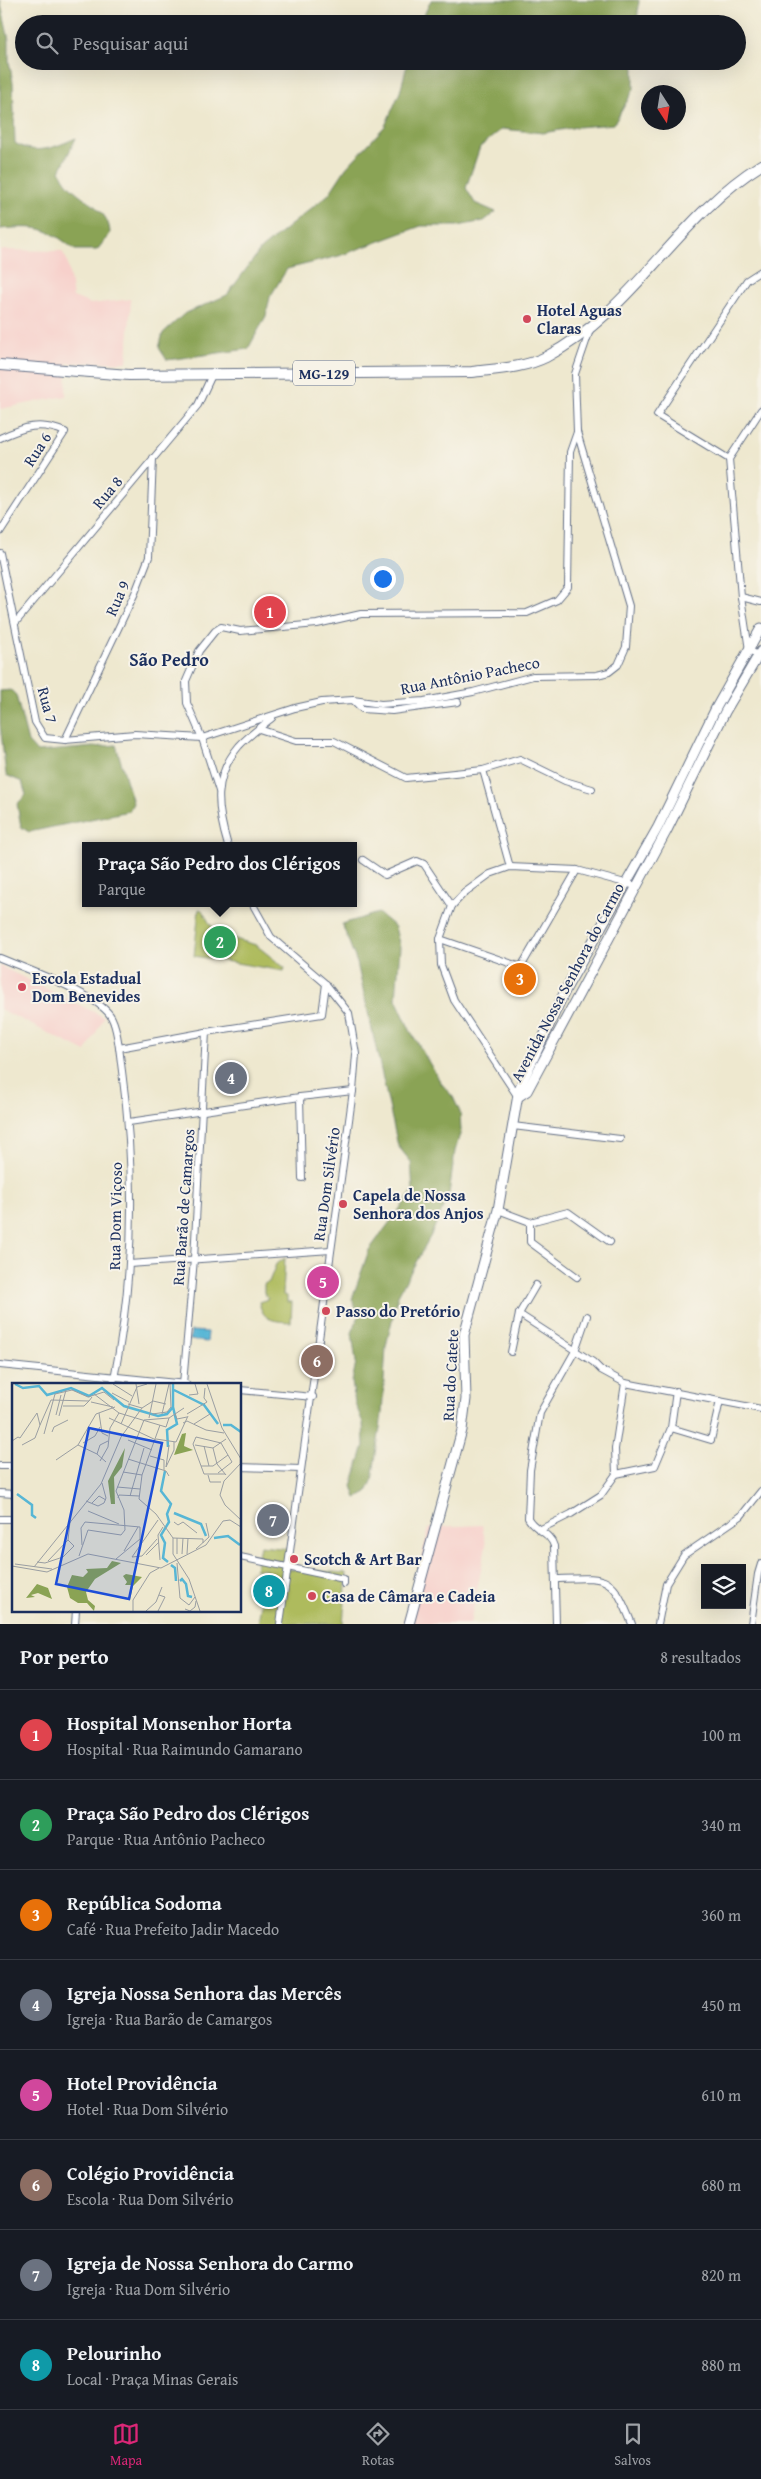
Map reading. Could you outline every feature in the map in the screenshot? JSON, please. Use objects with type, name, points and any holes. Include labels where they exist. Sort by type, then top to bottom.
[{"type":"main road","name":"MG-129","points":[[0,365],[129,374],[212,375],[472,372],[510,368],[545,358],[590,330],[727,191],[761,165]]},
{"type":"street","points":[[728,460],[657,415],[747,280],[761,271]]},
{"type":"street","points":[[219,790],[202,738],[187,703],[186,681],[199,651],[215,631],[221,627],[240,631],[317,624],[361,614],[527,613],[545,607],[557,600],[568,587],[570,452],[577,432],[575,374],[590,330]]},
{"type":"street","name":"Rua 8","points":[[16,622],[198,405],[212,375]]},
{"type":"street","points":[[760,653],[749,650],[741,596],[728,460],[761,410]]},
{"type":"street","name":"Rua 6","points":[[0,438],[40,425],[50,425],[65,432],[0,532]]},
{"type":"street","name":"Rua Antônio Pacheco","points":[[202,738],[322,702],[353,700],[381,704],[424,701],[473,692],[534,676],[598,675],[610,672],[618,665],[626,647],[629,606],[577,432]]},
{"type":"street","name":"Rua 9","points":[[66,740],[135,593],[148,557],[153,458]]},
{"type":"street","name":"Rua 7","points":[[0,553],[36,722],[45,738],[66,740],[135,734],[202,738]]},
{"type":"street","points":[[741,596],[761,602]]},
{"type":"street","name":"Avenida Nossa Senhora do Carmo","points":[[518,1097],[527,1091],[667,830],[703,748],[716,708],[761,628]]},
{"type":"street","name":"Avenida Nossa Senhora do Carmo","points":[[518,1097],[519,1088],[567,988],[703,748],[760,653]]},
{"type":"street","name":"Rua Antônio Pacheco","points":[[353,700],[362,709],[392,711],[458,702]]},
{"type":"street","name":"Rua Antônio Pacheco","points":[[227,842],[219,817],[219,790],[222,772],[240,745],[275,716]]},
{"type":"street","points":[[260,729],[296,741],[334,741],[406,778],[483,770],[520,759],[565,781],[592,789]]},
{"type":"street","points":[[483,770],[510,867]]},
{"type":"street","points":[[658,827],[667,830]]},
{"type":"street","points":[[362,860],[385,875],[417,861],[424,864],[452,906]]},
{"type":"street","points":[[518,1097],[454,1000],[441,966],[440,939],[452,906],[464,893],[490,874],[510,867],[577,870],[636,886]]},
{"type":"street","points":[[440,939],[521,967],[577,870]]},
{"type":"street","name":"Rua Dom Silvério","points":[[254,907],[272,937],[326,984],[349,1013],[356,1054],[353,1091],[313,1397],[301,1469],[280,1624]]},
{"type":"street","name":"Rua Dom Viçoso","points":[[0,958],[86,996],[105,1009],[112,1017],[119,1048],[129,1122],[131,1193],[129,1264],[112,1383]]},
{"type":"street","points":[[119,1048],[322,1014],[326,984]]},
{"type":"street","points":[[567,988],[578,993]]},
{"type":"street","name":"Rua Barão de Camargos","points":[[183,1383],[204,1111],[206,1032]]},
{"type":"street","points":[[129,1122],[353,1091]]},
{"type":"street","points":[[300,1097],[302,1178]]},
{"type":"street","name":"Rua do Catete","points":[[409,1624],[462,1430],[466,1399],[464,1335],[498,1210],[518,1097]]},
{"type":"street","points":[[513,1126],[620,1139]]},
{"type":"street","points":[[498,1210],[530,1222],[568,1212],[610,1242]]},
{"type":"street","points":[[530,1222],[530,1242],[577,1277]]},
{"type":"street","points":[[129,1264],[331,1250]]},
{"type":"street","points":[[511,1352],[519,1314],[536,1285]]},
{"type":"street","points":[[519,1314],[601,1370],[625,1384],[676,1391],[761,1410]]},
{"type":"street","points":[[556,1624],[556,1579],[552,1538],[531,1524],[528,1518],[530,1470],[540,1413],[575,1351],[587,1316]]},
{"type":"street","points":[[0,1365],[174,1383]]},
{"type":"street","points":[[539,1530],[571,1514],[601,1495],[616,1474],[615,1448],[625,1384]]},
{"type":"street","points":[[241,1390],[313,1397]]},
{"type":"street","points":[[616,1474],[655,1466],[671,1428],[676,1391]]},
{"type":"street","points":[[671,1428],[711,1440],[720,1400]]},
{"type":"street","points":[[241,1468],[301,1469]]},
{"type":"street","points":[[658,1624],[666,1584],[684,1555],[741,1516],[761,1491]]},
{"type":"street","points":[[241,1557],[344,1579],[344,1584]]},
{"type":"street","points":[[751,1624],[761,1564]]},
{"type":"street","points":[[556,1579],[597,1577],[609,1583],[620,1596],[632,1624]]},
{"type":"shaded area","points":[[0,250],[62,251],[67,260],[73,297],[91,304],[131,299],[127,362],[67,363],[66,396],[0,409]]},
{"type":"shaded area","name":"Escola Estadual Dom Benevides","points":[[0,966],[104,1017],[86,1052],[0,1009]]},
{"type":"shaded area","points":[[482,1525],[486,1545],[470,1624],[403,1624],[429,1529],[435,1527]]},
{"type":"green space","points":[[0,0],[9,40],[9,61],[13,82],[15,143],[38,150],[53,147],[76,138],[60,171],[68,184],[95,206],[106,218],[110,234],[97,250],[75,250],[56,236],[40,229],[0,229]]},
{"type":"green space","points":[[431,0],[639,0],[638,15],[424,15]]},
{"type":"green space","points":[[406,70],[634,70],[634,89],[614,124],[577,127],[543,133],[502,129],[480,147],[466,188],[475,203],[496,212],[484,221],[458,226],[421,226],[339,256],[287,269],[270,297],[266,316],[248,349],[167,360],[159,348],[163,333],[184,314],[227,295],[261,249],[329,194],[346,168],[385,126],[400,92]]},
{"type":"green space","points":[[11,690],[16,695],[28,742],[37,752],[116,745],[133,803],[129,811],[29,832],[21,827],[17,804],[26,795],[22,782],[6,775],[0,724],[0,691]]},
{"type":"green space","points":[[199,909],[202,910],[211,926],[235,939],[256,945],[285,968],[284,971],[194,956]]},
{"type":"green space","points":[[378,913],[395,927],[400,947],[396,999],[410,1030],[441,1083],[453,1097],[460,1112],[461,1131],[455,1151],[449,1194],[431,1235],[398,1295],[386,1346],[382,1414],[372,1481],[367,1492],[356,1498],[352,1486],[364,1445],[363,1423],[355,1403],[352,1382],[356,1362],[352,1333],[359,1315],[352,1299],[369,1250],[413,1191],[411,1162],[398,1146],[357,963],[342,924]]},
{"type":"green space","points":[[285,1258],[283,1295],[287,1296],[287,1302],[292,1302],[291,1322],[270,1319],[263,1313],[259,1302],[268,1299],[264,1293],[264,1284],[269,1282],[276,1264]]},
{"type":"green space","points":[[260,1546],[290,1549],[288,1569],[347,1573],[343,1624],[258,1624],[266,1570],[255,1569]]},
{"type":"water","points":[[191,1331],[208,1332],[207,1342],[190,1340]]},
{"type":"place","name":"Hotel Aguas Claras","points":[[527,319]]},
{"type":"place","name":"Hospital Monsenhor Horta","points":[[270,612]]},
{"type":"place","name":"Praça São Pedro dos Clérigos","points":[[220,942]]},
{"type":"place","name":"República Sodoma","points":[[520,979]]},
{"type":"place","name":"Escola Estadual Dom Benevides","points":[[22,987]]},
{"type":"place","name":"Igreja Nossa Senhora das Mercês","points":[[231,1078]]},
{"type":"place","name":"Capela de Nossa Senhora dos Anjos","points":[[343,1204]]},
{"type":"place","name":"Hotel Providência","points":[[323,1282]]},
{"type":"place","name":"Passo do Pretório","points":[[326,1311]]},
{"type":"place","name":"Colégio Providência","points":[[317,1361]]},
{"type":"place","name":"Igreja de Nossa Senhora do Carmo","points":[[273,1520]]},
{"type":"place","name":"Scotch & Art Bar","points":[[294,1559]]},
{"type":"place","name":"Pelourinho","points":[[269,1591]]},
{"type":"place","name":"Casa de Câmara e Cadeia","points":[[312,1596]]},
{"type":"district","name":"São Pedro","points":[[169,659]]}]
